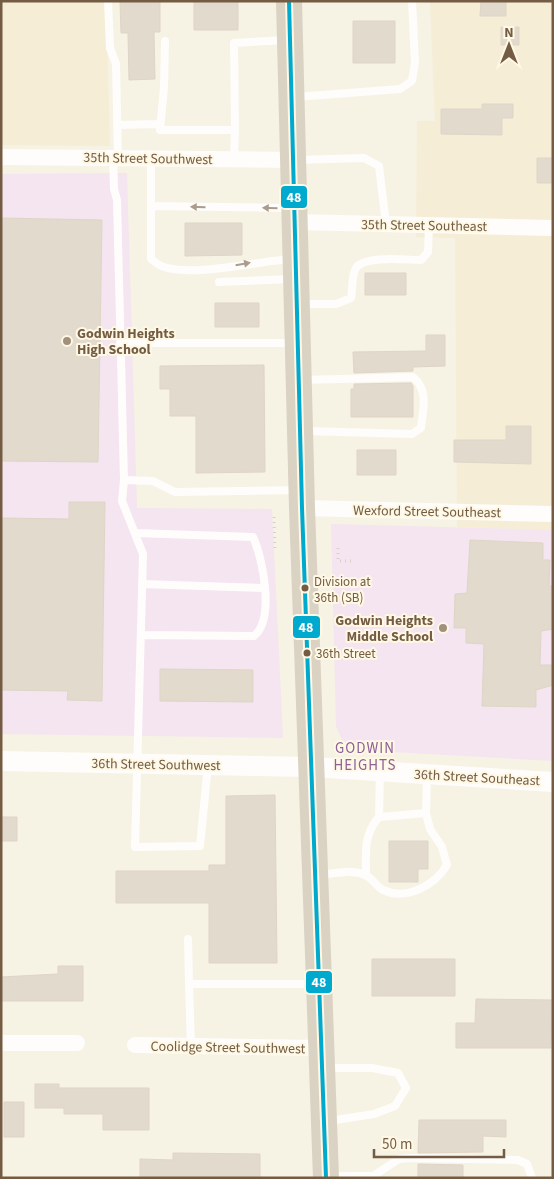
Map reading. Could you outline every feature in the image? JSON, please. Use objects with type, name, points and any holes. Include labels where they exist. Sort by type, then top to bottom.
[{"type":"main road","points":[[289,1],[302,499],[326,1177]]},
{"type":"street","name":"35th Street Southwest","points":[[1,157],[294,160]]},
{"type":"street","name":"35th Street Southeast","points":[[295,215],[386,225],[553,228]]},
{"type":"street","name":"Wexford Street Southeast","points":[[302,499],[553,514]]},
{"type":"street","name":"36th Street Southwest","points":[[1,761],[311,767]]},
{"type":"street","name":"36th Street Southeast","points":[[311,767],[553,782]]},
{"type":"street","points":[[1,1043],[77,1044]]},
{"type":"street","name":"Coolidge Street Southwest","points":[[136,1045],[191,1046],[322,1058]]},
{"type":"lane","points":[[108,1],[110,48],[116,64],[116,158],[124,480],[122,500],[143,554],[135,847],[200,846],[208,765]]},
{"type":"lane","points":[[292,97],[400,89],[412,81],[414,62],[412,1]]},
{"type":"lane","points":[[234,159],[234,43],[290,39]]},
{"type":"lane","points":[[165,41],[164,87],[160,130],[235,130]]},
{"type":"lane","points":[[117,125],[160,124]]},
{"type":"lane","points":[[151,158],[151,259],[162,267],[297,281],[336,304],[351,298],[354,273],[361,263],[370,260],[421,260],[428,252],[429,226]]},
{"type":"lane","points":[[294,160],[364,158],[378,166],[386,225]]},
{"type":"lane","points":[[151,206],[295,215]]},
{"type":"lane","points":[[219,282],[297,281]]},
{"type":"lane","points":[[120,343],[298,343]]},
{"type":"lane","points":[[299,380],[413,377],[419,382],[424,402],[421,428],[412,434],[300,431]]},
{"type":"lane","points":[[124,480],[153,482],[175,492],[302,499]]},
{"type":"lane","points":[[135,532],[253,537],[261,554],[264,588],[264,621],[261,630],[254,636],[141,635]]},
{"type":"lane","points":[[142,584],[264,588]]},
{"type":"lane","points":[[366,875],[365,842],[370,827],[379,817],[380,771]]},
{"type":"lane","points":[[315,875],[352,872],[366,875],[385,890],[405,892],[421,889],[439,877],[447,865],[442,847],[430,829],[426,813],[428,774]]},
{"type":"lane","points":[[379,817],[426,813]]},
{"type":"lane","points":[[188,939],[191,1046]]},
{"type":"lane","points":[[189,984],[319,984]]},
{"type":"lane","points":[[322,1058],[398,1073],[406,1088],[395,1106],[374,1114],[324,1121]]},
{"type":"lane","points":[[326,1177],[374,1177],[399,1159],[410,1158],[518,1160],[528,1164],[532,1178]]},
{"type":"path","points":[[274,517],[275,550]]},
{"type":"path","points":[[338,548],[338,561],[352,561]]},
{"type":"shaded area","points":[[1,1],[106,1],[110,146],[1,145]]},
{"type":"shaded area","points":[[430,1],[553,1],[553,530],[457,527],[455,238],[416,237],[417,121],[435,121]]},
{"type":"shaded area","name":"Godwin Heights High School","points":[[127,173],[137,508],[272,509],[283,738],[1,734],[1,174]]},
{"type":"shaded area","name":"Godwin Heights Middle School","points":[[331,524],[553,530],[553,761],[357,750],[343,742],[336,726]]},
{"type":"building","points":[[120,1],[160,1],[160,32],[154,32],[155,79],[129,80],[128,33],[121,33]]},
{"type":"building","points":[[194,1],[238,1],[238,30],[194,30]]},
{"type":"building","points":[[481,1],[506,1],[506,16],[480,16]]},
{"type":"building","points":[[353,21],[395,21],[395,63],[353,63]]},
{"type":"building","points":[[501,27],[519,27],[519,45],[501,45]]},
{"type":"building","points":[[482,104],[513,104],[513,118],[502,118],[502,135],[441,134],[441,109],[482,109]]},
{"type":"building","points":[[537,158],[553,158],[553,183],[537,183]]},
{"type":"building","name":"Godwin Heights High School","points":[[1,218],[102,220],[98,462],[1,461]]},
{"type":"building","points":[[185,223],[242,223],[242,255],[185,256]]},
{"type":"building","points":[[365,273],[406,273],[406,295],[365,295]]},
{"type":"building","points":[[215,303],[259,303],[259,327],[215,327]]},
{"type":"building","points":[[426,335],[445,335],[445,366],[413,367],[413,371],[354,373],[353,352],[426,351]]},
{"type":"building","points":[[264,365],[265,472],[196,473],[196,416],[170,416],[170,389],[160,389],[160,366]]},
{"type":"building","points":[[411,383],[413,386],[413,417],[351,417],[351,389],[354,389],[354,384]]},
{"type":"building","points":[[506,426],[531,426],[531,464],[454,462],[454,440],[506,440]]},
{"type":"building","points":[[357,450],[396,450],[396,475],[357,475]]},
{"type":"building","points":[[69,502],[105,502],[102,701],[67,700],[68,691],[1,690],[1,518],[69,519]]},
{"type":"building","points":[[470,540],[543,543],[543,560],[550,560],[549,586],[553,586],[553,629],[541,631],[540,665],[553,665],[553,685],[536,690],[536,707],[482,706],[484,644],[466,643],[466,628],[454,628],[455,594],[467,593]]},
{"type":"building","points":[[160,669],[253,670],[253,702],[160,701]]},
{"type":"building","points":[[275,795],[277,963],[209,963],[209,903],[116,903],[116,871],[209,871],[209,865],[226,865],[226,796]]},
{"type":"building","points":[[1,817],[17,817],[17,841],[1,841]]},
{"type":"building","points":[[389,841],[428,841],[428,869],[418,869],[418,882],[389,882]]},
{"type":"building","points":[[372,959],[455,959],[455,996],[372,996]]},
{"type":"building","points":[[58,966],[83,966],[83,1001],[1,1001],[1,977],[58,974]]},
{"type":"building","points":[[476,999],[552,1000],[551,1048],[456,1048],[456,1023],[475,1023]]},
{"type":"building","points":[[35,1084],[59,1084],[59,1088],[149,1088],[149,1130],[103,1130],[103,1114],[64,1114],[64,1108],[35,1108]]},
{"type":"building","points":[[4,1102],[24,1102],[24,1137],[4,1137]]},
{"type":"building","points":[[419,1120],[506,1120],[506,1137],[483,1136],[483,1152],[418,1153]]},
{"type":"building","points":[[173,1153],[260,1154],[260,1178],[140,1178],[140,1159],[173,1160]]},
{"type":"building","points":[[418,1164],[463,1165],[463,1178],[418,1178]]},
{"type":"transit line","name":"48","points":[[289,1],[302,508],[326,1178]]},
{"type":"place","name":"Godwin Heights High School","points":[[67,341]]},
{"type":"place","name":"Division at 36th (SB)","points":[[305,588]]},
{"type":"place","name":"Godwin Heights Middle School","points":[[443,628]]},
{"type":"place","name":"36th Street","points":[[307,653]]},
{"type":"district","name":"GODWIN HEIGHTS","points":[[365,756]]}]
